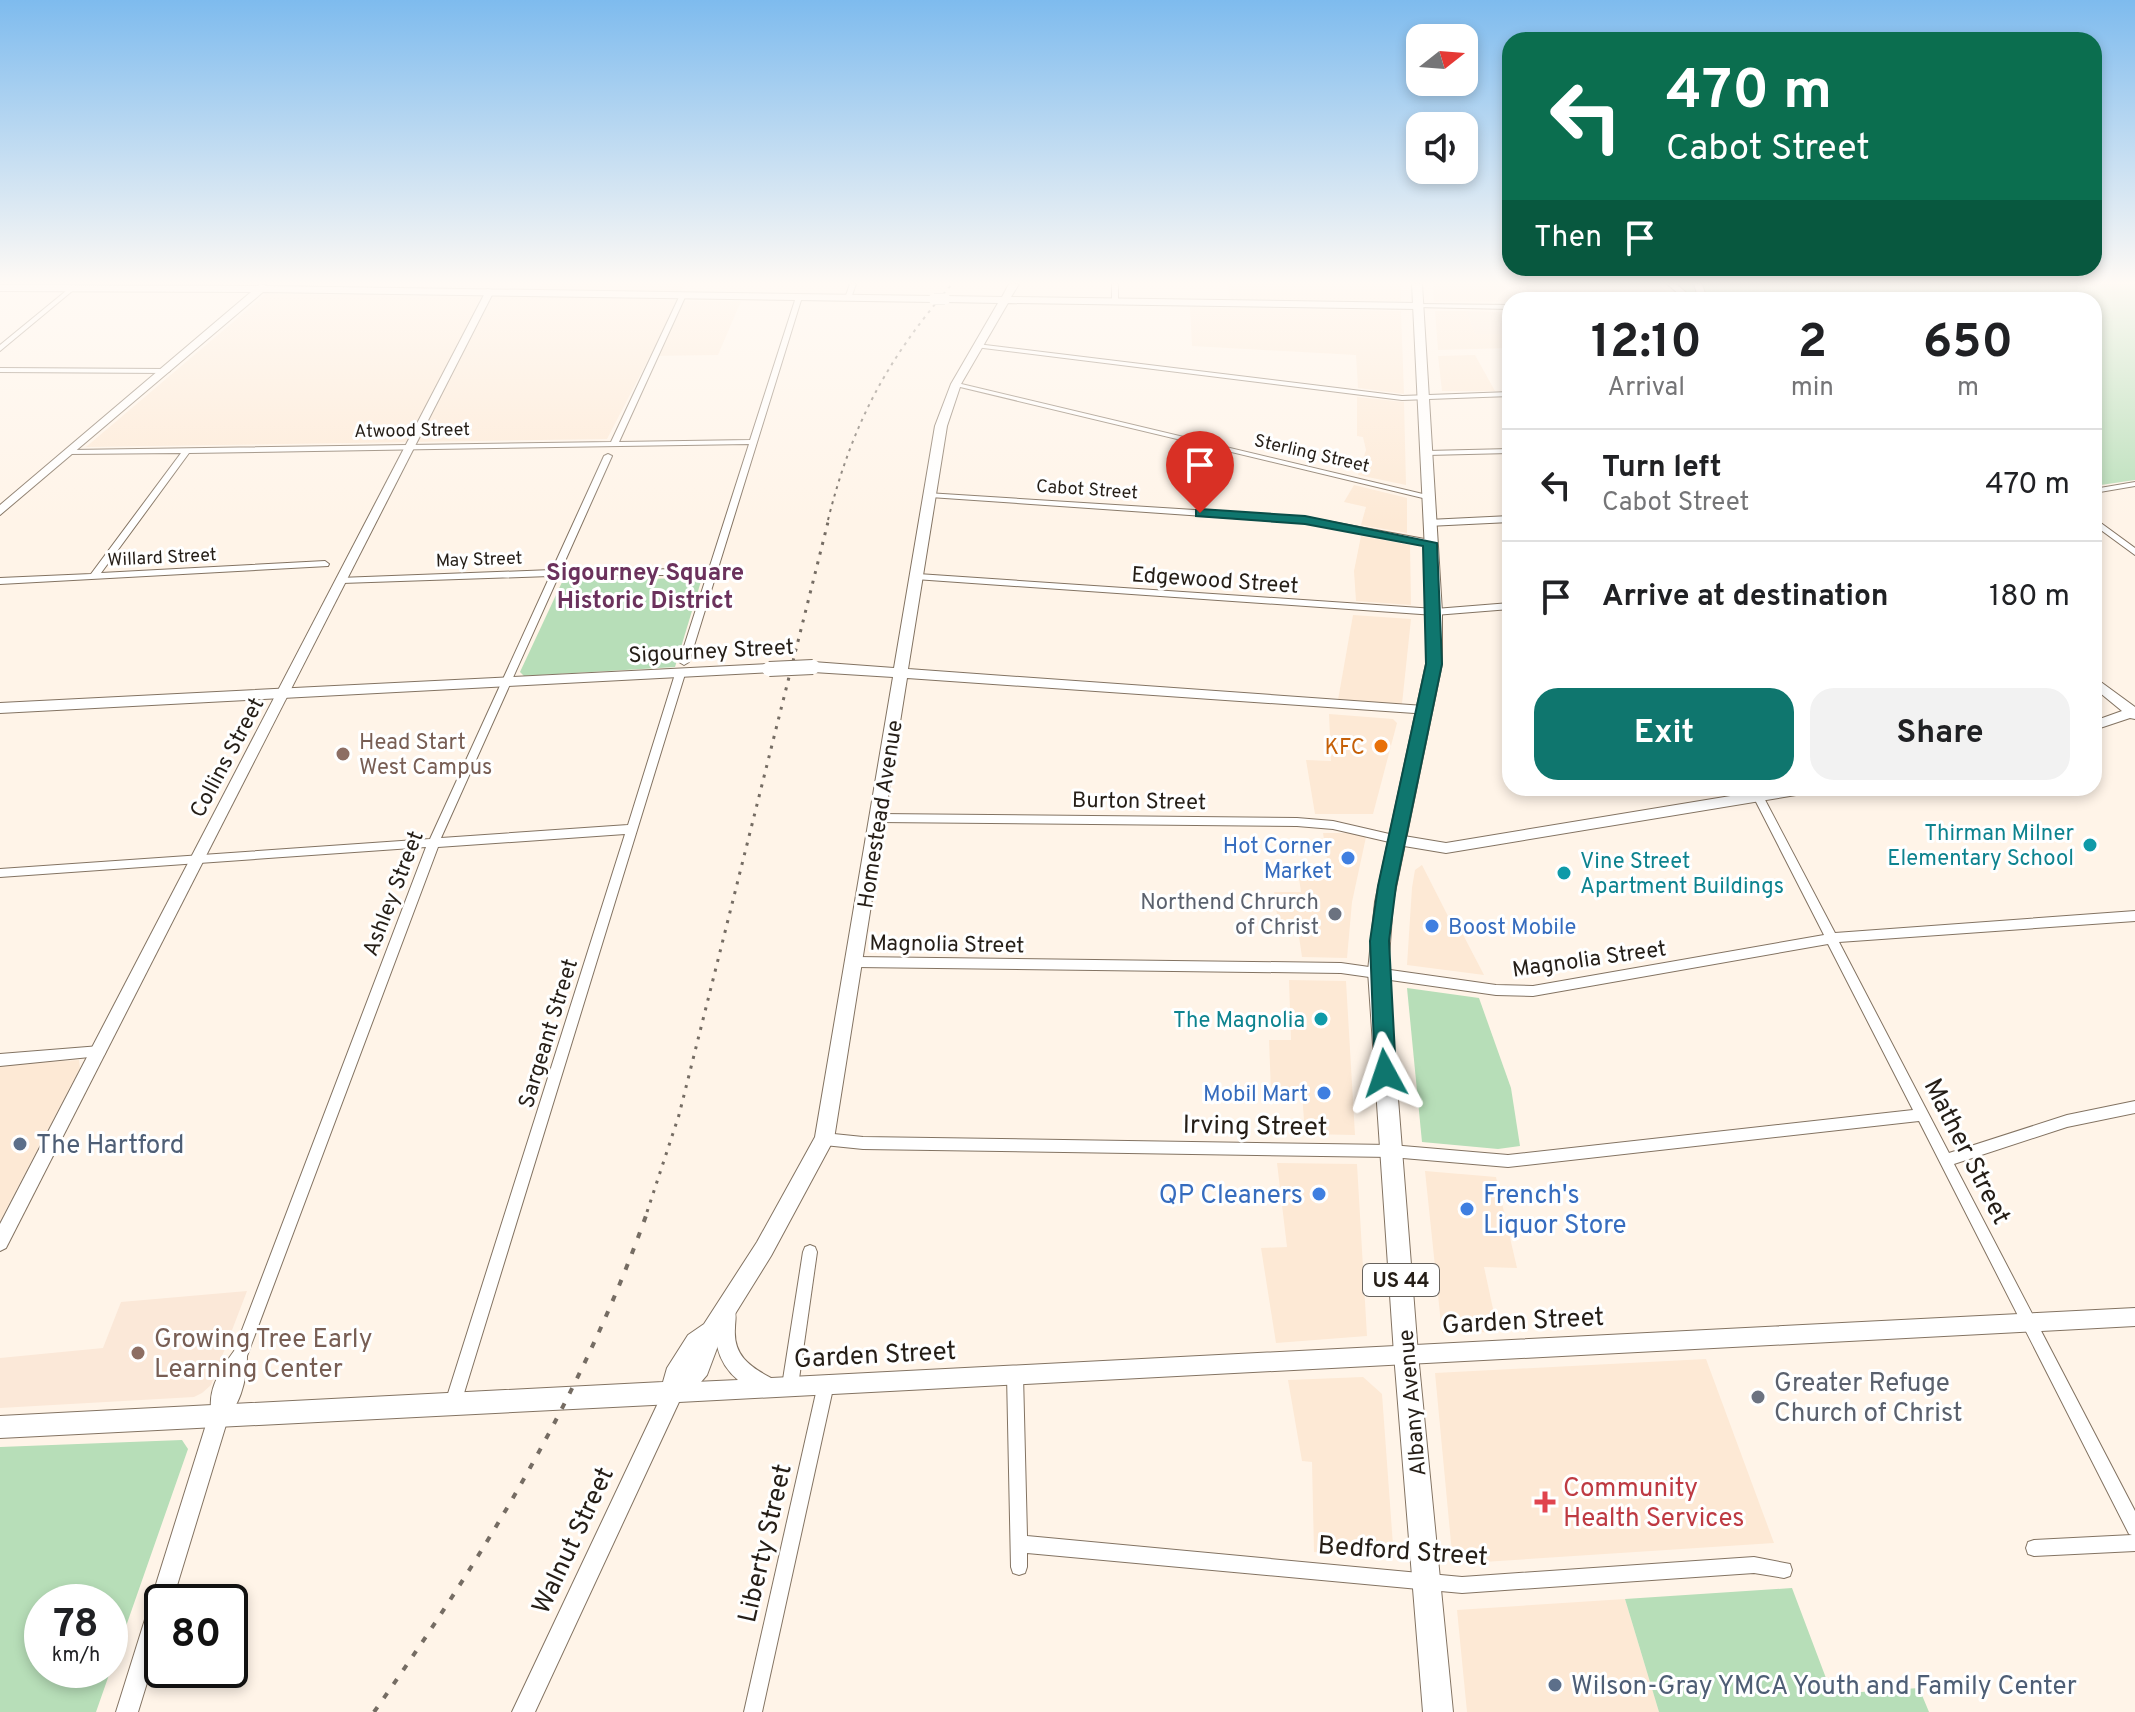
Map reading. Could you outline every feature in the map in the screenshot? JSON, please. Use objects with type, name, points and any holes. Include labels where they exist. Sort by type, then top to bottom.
[{"type":"highway","name":"Albany Avenue","points":[[1421,364],[1435,612],[1434,664],[1384,902],[1378,971],[1406,1354],[1438,1712]]},
{"type":"main road","points":[[0,511],[174,364]]},
{"type":"main road","name":"Homestead Avenue","points":[[673,1393],[689,1384],[710,1350],[712,1332],[764,1249],[824,1139],[856,962],[946,404],[967,364]]},
{"type":"main road","name":"Sigourney Street","points":[[0,708],[507,682],[682,668],[813,667],[1424,711]]},
{"type":"main road","name":"Garden Street","points":[[0,1427],[673,1393]]},
{"type":"street","name":"Collins Street","points":[[0,1242],[453,364]]},
{"type":"street","points":[[614,444],[651,364]]},
{"type":"street","name":"Sargeant Street","points":[[453,1403],[778,364]]},
{"type":"street","points":[[1133,364],[1423,397],[1502,394]]},
{"type":"street","points":[[0,370],[166,371]]},
{"type":"street","name":"Sterling Street","points":[[956,384],[1427,497]]},
{"type":"street","name":"Atwood Street","points":[[71,452],[753,442]]},
{"type":"street","points":[[94,576],[187,450]]},
{"type":"street","points":[[1427,453],[1502,451]]},
{"type":"street","name":"Ashley Street","points":[[219,1415],[231,1399],[241,1371],[240,1356],[434,842],[608,456]]},
{"type":"street","points":[[2102,490],[2135,484]]},
{"type":"street","name":"Cabot Street","points":[[930,495],[1293,519],[1430,543]]},
{"type":"street","points":[[1428,523],[1502,519]]},
{"type":"street","points":[[2102,527],[2135,552]]},
{"type":"street","name":"Willard Street","points":[[0,581],[325,564]]},
{"type":"street","name":"May Street","points":[[342,580],[713,572]]},
{"type":"street","name":"Edgewood Street","points":[[918,577],[1435,612],[1502,607]]},
{"type":"street","points":[[2102,687],[2134,713]]},
{"type":"street","points":[[2102,723],[2134,713]]},
{"type":"street","points":[[1398,840],[1446,848],[1758,796]]},
{"type":"street","name":"Mather Street","points":[[1758,796],[2135,1528]]},
{"type":"street","name":"Burton Street","points":[[879,818],[1297,822],[1333,825],[1398,840]]},
{"type":"street","points":[[0,873],[632,829]]},
{"type":"street","name":"Magnolia Street","points":[[856,962],[1378,971],[1496,990],[1533,991],[1833,938],[2135,916]]},
{"type":"street","points":[[0,1060],[100,1051]]},
{"type":"street","points":[[1946,1160],[2067,1121],[2135,1107]]},
{"type":"street","name":"Irving Street","points":[[824,1139],[863,1143],[1391,1151],[1508,1161],[1923,1115]]},
{"type":"street","points":[[790,1386],[810,1252]]},
{"type":"street","name":"Garden Street","points":[[728,1305],[724,1334],[731,1361],[739,1371],[769,1388]]},
{"type":"street","name":"Garden Street","points":[[673,1393],[2135,1317]]},
{"type":"street","points":[[1015,1375],[1019,1567]]},
{"type":"street","name":"Liberty Street","points":[[753,1712],[826,1384]]},
{"type":"street","name":"Walnut Street","points":[[523,1712],[673,1393]]},
{"type":"street","points":[[127,1712],[219,1415]]},
{"type":"street","points":[[2034,1548],[2135,1543]]},
{"type":"street","name":"Bedford Street","points":[[1019,1544],[1427,1582],[1482,1584],[1762,1564],[1784,1570]]},
{"type":"shaded area","points":[[184,364],[646,364],[607,439],[86,447]]},
{"type":"shaded area","points":[[1357,364],[1403,364],[1404,394],[1358,388]]},
{"type":"shaded area","points":[[1439,364],[1480,364],[1495,391],[1442,391]]},
{"type":"shaded area","points":[[1357,397],[1404,402],[1406,485],[1358,475],[1366,450],[1363,437],[1357,436]]},
{"type":"shaded area","points":[[1354,485],[1407,498],[1407,533],[1361,525],[1366,507],[1344,502]]},
{"type":"shaded area","points":[[1361,536],[1410,545],[1411,605],[1356,601],[1354,571]]},
{"type":"shaded area","points":[[1353,615],[1411,619],[1402,704],[1338,700]]},
{"type":"shaded area","points":[[1329,714],[1393,719],[1397,723],[1373,814],[1315,814],[1306,760],[1331,761]]},
{"type":"shaded area","points":[[1323,833],[1361,833],[1366,837],[1352,902],[1347,958],[1302,957],[1297,923],[1278,922],[1274,892],[1301,892],[1298,871],[1329,872]]},
{"type":"shaded area","points":[[1422,865],[1452,924],[1458,925],[1484,975],[1407,965],[1412,888],[1415,870]]},
{"type":"shaded area","points":[[1289,980],[1346,981],[1355,1135],[1305,1134],[1302,1093],[1271,1092],[1269,1040],[1291,1040]]},
{"type":"shaded area","name":"The Hartford","points":[[79,1060],[80,1068],[0,1221],[0,1065]]},
{"type":"shaded area","points":[[1277,1163],[1357,1164],[1367,1336],[1276,1343],[1261,1248],[1287,1247]]},
{"type":"shaded area","points":[[1425,1171],[1496,1177],[1517,1268],[1484,1267],[1498,1332],[1442,1333]]},
{"type":"shaded area","name":"Growing Tree Early Learning Center","points":[[247,1291],[211,1385],[194,1397],[0,1408],[0,1358],[103,1348],[121,1302]]},
{"type":"shaded area","points":[[1706,1359],[1774,1543],[1453,1564],[1435,1373]]},
{"type":"shaded area","points":[[1363,1377],[1382,1394],[1394,1559],[1314,1552],[1312,1462],[1302,1461],[1288,1380]]},
{"type":"shaded area","points":[[1625,1599],[1659,1712],[1467,1712],[1457,1610]]},
{"type":"green space","points":[[2102,364],[2135,364],[2135,480],[2102,485]]},
{"type":"green space","points":[[702,578],[675,667],[524,676],[520,672],[563,580]]},
{"type":"green space","points":[[1407,988],[1479,998],[1511,1088],[1520,1146],[1498,1149],[1422,1142]]},
{"type":"green space","points":[[182,1440],[188,1449],[128,1621],[128,1584],[24,1584],[24,1688],[104,1688],[96,1712],[0,1712],[0,1447]]},
{"type":"green space","points":[[1792,1588],[1832,1694],[1919,1688],[1929,1712],[1659,1712],[1625,1599]]},
{"type":"railway","points":[[828,520],[848,453],[892,364]]},
{"type":"railway","points":[[647,1212],[679,1115],[829,518]]},
{"type":"railway","points":[[374,1712],[455,1593],[529,1470],[594,1343],[648,1210]]},
{"type":"place","name":"KFC","points":[[1381,746]]},
{"type":"place","name":"Head Start West Campus","points":[[343,754]]},
{"type":"place","name":"Thirman Milner Elementary School","points":[[2090,845]]},
{"type":"place","name":"Hot Corner Market","points":[[1348,858]]},
{"type":"place","name":"Vine Street Apartment Buildings","points":[[1564,873]]},
{"type":"place","name":"Northend Chrurch of Christ","points":[[1335,914]]},
{"type":"place","name":"Boost Mobile","points":[[1432,926]]},
{"type":"place","name":"The Magnolia","points":[[1321,1019]]},
{"type":"place","name":"Mobil Mart","points":[[1324,1093]]},
{"type":"place","name":"The Hartford","points":[[20,1144]]},
{"type":"place","name":"QP Cleaners","points":[[1319,1194]]},
{"type":"place","name":"French's Liquor Store","points":[[1467,1209]]},
{"type":"place","name":"Growing Tree Early Learning Center","points":[[138,1353]]},
{"type":"place","name":"Greater Refuge Church of Christ","points":[[1758,1397]]},
{"type":"place","name":"Community Health Services","points":[[1545,1502]]},
{"type":"place","name":"Wilson-Gray YMCA Youth and Family Center","points":[[1555,1685]]},
{"type":"district","name":"Sigourney Square Historic District","points":[[645,586]]},
{"type":"route","points":[[1200,513],[1305,520],[1430,543],[1435,612],[1434,664],[1387,886],[1380,941],[1378,971],[1385,1073]]}]
